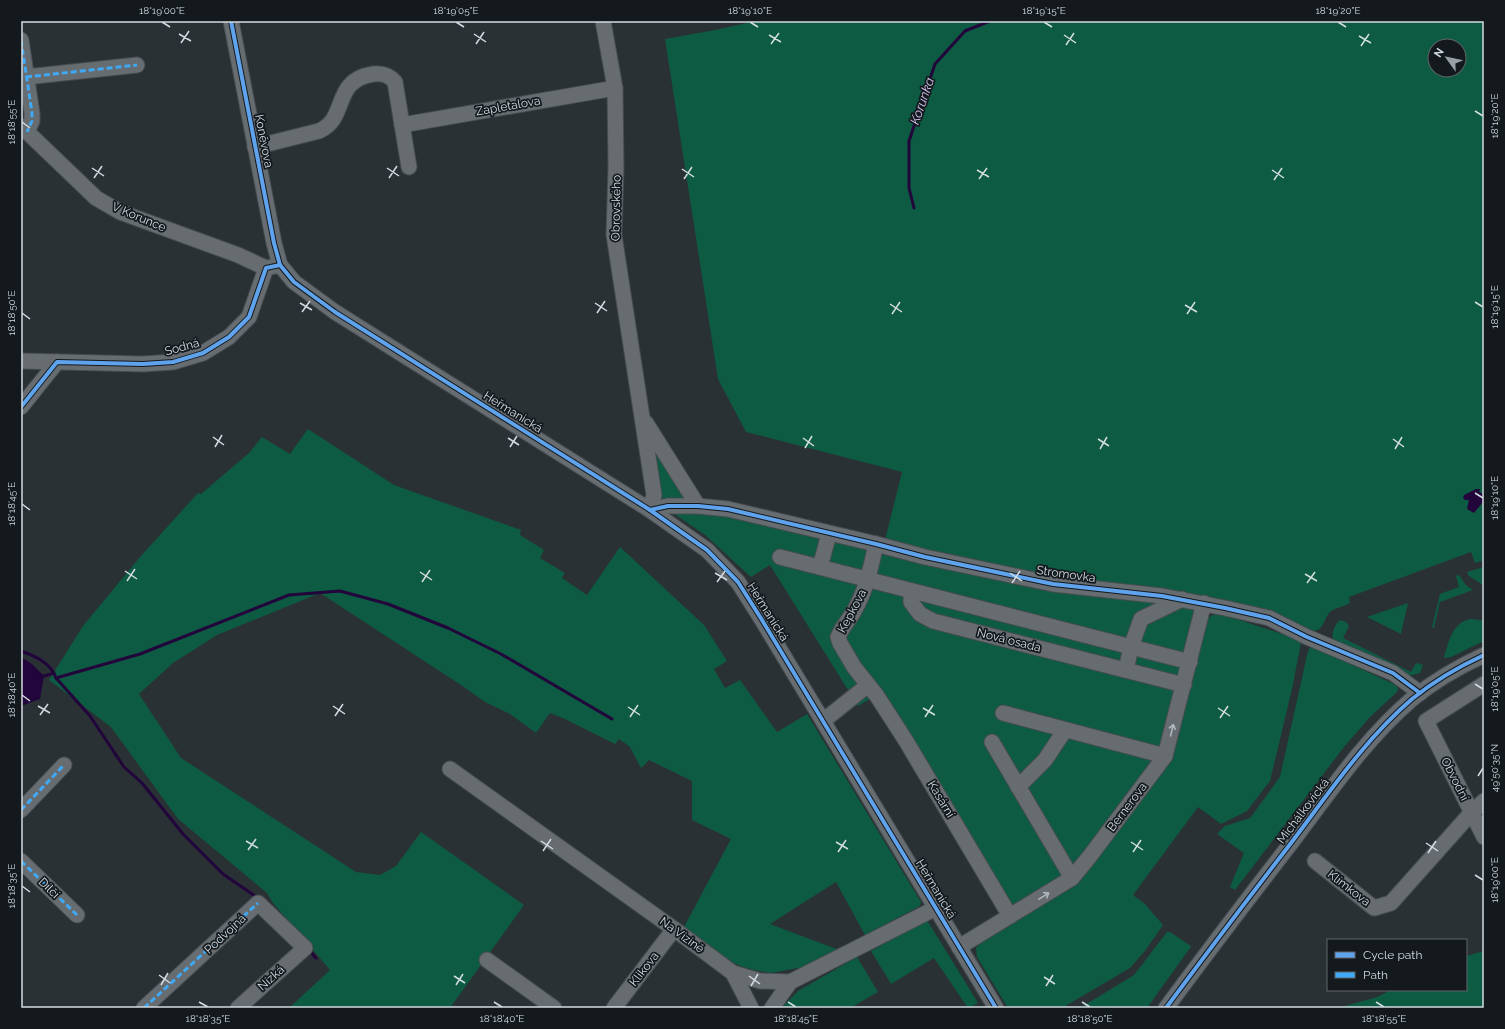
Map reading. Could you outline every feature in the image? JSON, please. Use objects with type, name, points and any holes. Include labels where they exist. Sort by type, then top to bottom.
[{"type":"street","name":"Koněvova","points":[[231,21],[274,243],[273,266]]},
{"type":"street","name":"Obrovského","points":[[603,21],[614,88],[616,167],[614,235],[654,495],[650,510]]},
{"type":"street","points":[[21,40],[32,121],[24,129]]},
{"type":"street","points":[[26,77],[137,64]]},
{"type":"street","points":[[255,147],[327,128],[334,121],[342,97],[354,81],[364,76],[381,73],[390,76],[395,82],[409,167]]},
{"type":"street","name":"Zapletalova","points":[[402,125],[614,88]]},
{"type":"street","name":"V Korunce","points":[[24,129],[96,198],[120,212],[238,255],[273,266]]},
{"type":"street","name":"Sodná","points":[[21,360],[150,363],[173,362],[203,353],[229,337],[249,317],[273,266]]},
{"type":"street","name":"Heřmanická","points":[[273,266],[335,312],[650,510],[707,550],[738,582],[996,1008]]},
{"type":"street","points":[[21,407],[57,362]]},
{"type":"street","name":"Obrovského","points":[[642,417],[698,506]]},
{"type":"street","name":"Stromovka","points":[[650,510],[668,506],[698,506],[728,509],[925,557],[1053,584],[1182,599],[1269,618],[1313,639],[1393,673],[1420,693]]},
{"type":"street","points":[[820,567],[829,534]]},
{"type":"street","name":"Kepkova","points":[[868,685],[854,667],[838,637],[841,628],[854,612],[868,579],[876,544]]},
{"type":"street","name":"Nová osada","points":[[780,557],[1190,662]]},
{"type":"street","name":"Nová osada","points":[[911,591],[911,602],[920,614],[933,621],[1184,685]]},
{"type":"street","points":[[1126,670],[1131,647],[1141,619],[1182,599]]},
{"type":"street","name":"Bernerova","points":[[959,947],[1072,878],[1165,756],[1204,603]]},
{"type":"street","name":"Michálkovická","points":[[1166,1008],[1347,770],[1380,731],[1420,693],[1454,670],[1484,655]]},
{"type":"street","name":"Obvodní","points":[[1484,684],[1426,721],[1484,837]]},
{"type":"street","points":[[822,720],[868,685]]},
{"type":"street","name":"Kasární","points":[[868,685],[877,696],[906,741],[1010,916]]},
{"type":"street","points":[[1003,713],[1165,756]]},
{"type":"street","points":[[1018,787],[1045,760],[1065,730]]},
{"type":"street","points":[[992,742],[1072,878]]},
{"type":"street","points":[[21,810],[64,765]]},
{"type":"street","name":"Na Vizině","points":[[450,769],[733,973],[760,981],[790,982],[936,908]]},
{"type":"street","name":"Klímkova","points":[[1314,861],[1374,908],[1391,903],[1472,812],[1484,801]]},
{"type":"street","name":"Dílčí","points":[[21,861],[77,915]]},
{"type":"street","name":"Podvojná","points":[[144,1008],[258,903],[305,948]]},
{"type":"street","name":"Klikova","points":[[614,1008],[674,929]]},
{"type":"street","name":"Nízká","points":[[238,1008],[305,948]]},
{"type":"street","points":[[487,960],[554,1008]]},
{"type":"street","points":[[733,973],[751,1008]]},
{"type":"street","points":[[772,1008],[790,982]]},
{"type":"green space","points":[[756,21],[1484,21],[1484,560],[1475,563],[1471,552],[1349,597],[1350,602],[1348,604],[1330,612],[1322,626],[1314,631],[1267,612],[1170,590],[1116,586],[1057,579],[885,540],[902,472],[746,432],[718,379],[665,39]]},
{"type":"green space","points":[[308,429],[394,485],[521,530],[520,535],[544,550],[540,558],[565,573],[562,578],[587,595],[620,547],[704,625],[727,661],[714,669],[725,688],[740,680],[777,732],[807,714],[921,902],[920,906],[865,935],[836,882],[770,924],[839,950],[809,966],[771,973],[740,966],[730,961],[684,927],[731,839],[692,820],[692,781],[649,760],[641,768],[630,747],[619,739],[615,744],[550,713],[536,733],[510,714],[485,702],[320,593],[217,635],[173,663],[139,694],[181,758],[356,872],[380,875],[396,866],[421,832],[524,905],[450,1008],[289,1008],[330,970],[273,903],[267,893],[178,819],[111,727],[49,680],[83,626],[140,557],[198,493],[201,494],[249,453],[262,437],[290,454]]},
{"type":"green space","points":[[648,440],[685,498],[684,499],[663,499],[660,497]]},
{"type":"green space","points":[[709,510],[1151,598],[1194,609],[1195,613],[1161,750],[1079,859],[1063,876],[1011,906],[878,694],[858,706],[770,565],[751,577],[705,535],[673,513]]},
{"type":"green space","points":[[1484,567],[1483,585],[1469,576],[1467,572]]},
{"type":"green space","points":[[1459,575],[1466,585],[1473,590],[1440,602],[1434,628],[1432,627],[1440,594],[1459,587],[1456,576]]},
{"type":"green space","points":[[1408,603],[1401,634],[1367,617]]},
{"type":"green space","points":[[1216,614],[1221,614],[1297,639],[1301,643],[1292,689],[1270,781],[1247,811],[1221,824],[1198,807],[1133,895],[1145,904],[1163,925],[1145,951],[1130,968],[1062,1008],[1008,1008],[977,957],[976,948],[979,944],[1076,885],[1173,757],[1207,620]]},
{"type":"green space","points":[[1470,619],[1481,620],[1484,623],[1484,641],[1451,657],[1444,658],[1449,640],[1455,629],[1464,621]]},
{"type":"green space","points":[[1340,620],[1346,622],[1349,626],[1343,638],[1411,672],[1416,663],[1423,665],[1420,673],[1408,676],[1333,639],[1334,629]]},
{"type":"green space","points":[[1311,646],[1396,685],[1398,689],[1397,692],[1370,717],[1344,747],[1235,890],[1230,887],[1244,853],[1217,834],[1225,826],[1250,818],[1280,777],[1308,651]]},
{"type":"green space","points":[[927,920],[978,1003],[969,1008],[934,958],[891,984],[871,951]]},
{"type":"green space","points":[[1167,932],[1170,932],[1191,946],[1147,1008],[1080,1008],[1134,975]]},
{"type":"green space","points":[[1484,951],[1484,1008],[1338,1008],[1377,997],[1389,991],[1467,991],[1467,956]]},
{"type":"green space","points":[[857,957],[878,992],[850,1008],[781,1008],[798,991]]},
{"type":"shaded area","points":[[1476,489],[1480,489],[1479,492],[1483,494],[1483,502],[1474,513],[1467,509],[1469,500],[1465,500],[1463,498],[1464,495]]},
{"type":"shaded area","points":[[21,657],[32,664],[44,676],[40,699],[21,706]]},
{"type":"waterway","name":"Korunka","points":[[914,208],[909,188],[909,141],[935,64],[965,31],[990,21]]},
{"type":"waterway","points":[[21,651],[32,655],[46,664],[54,673],[56,678],[140,654],[289,595],[340,591],[388,604],[448,628],[501,654],[612,719]]},
{"type":"waterway","points":[[41,676],[54,673]]},
{"type":"waterway","points":[[56,678],[90,716],[124,767],[142,783],[183,834],[223,874],[258,898]]},
{"type":"waterway","points":[[309,950],[316,958]]},
{"type":"marked path","points":[[21,40],[32,113],[32,121],[27,132]]},
{"type":"marked path","points":[[26,77],[137,65]]},
{"type":"marked path","points":[[21,810],[64,765]]},
{"type":"marked path","points":[[21,861],[77,915]]},
{"type":"marked path","points":[[144,1008],[258,903]]},
{"type":"cycle path","points":[[231,21],[274,243],[280,265],[294,282],[335,312],[650,510],[707,550],[738,582],[996,1008]]},
{"type":"cycle path","points":[[21,407],[57,362],[143,364],[173,362],[203,353],[229,337],[249,317],[266,268],[280,265]]},
{"type":"cycle path","points":[[650,510],[668,506],[698,506],[728,509],[925,557],[1053,584],[1162,596],[1269,618],[1307,637],[1393,673],[1420,693]]},
{"type":"cycle path","points":[[1166,1008],[1331,789],[1377,733],[1394,715],[1420,692],[1465,664],[1484,655]]}]
